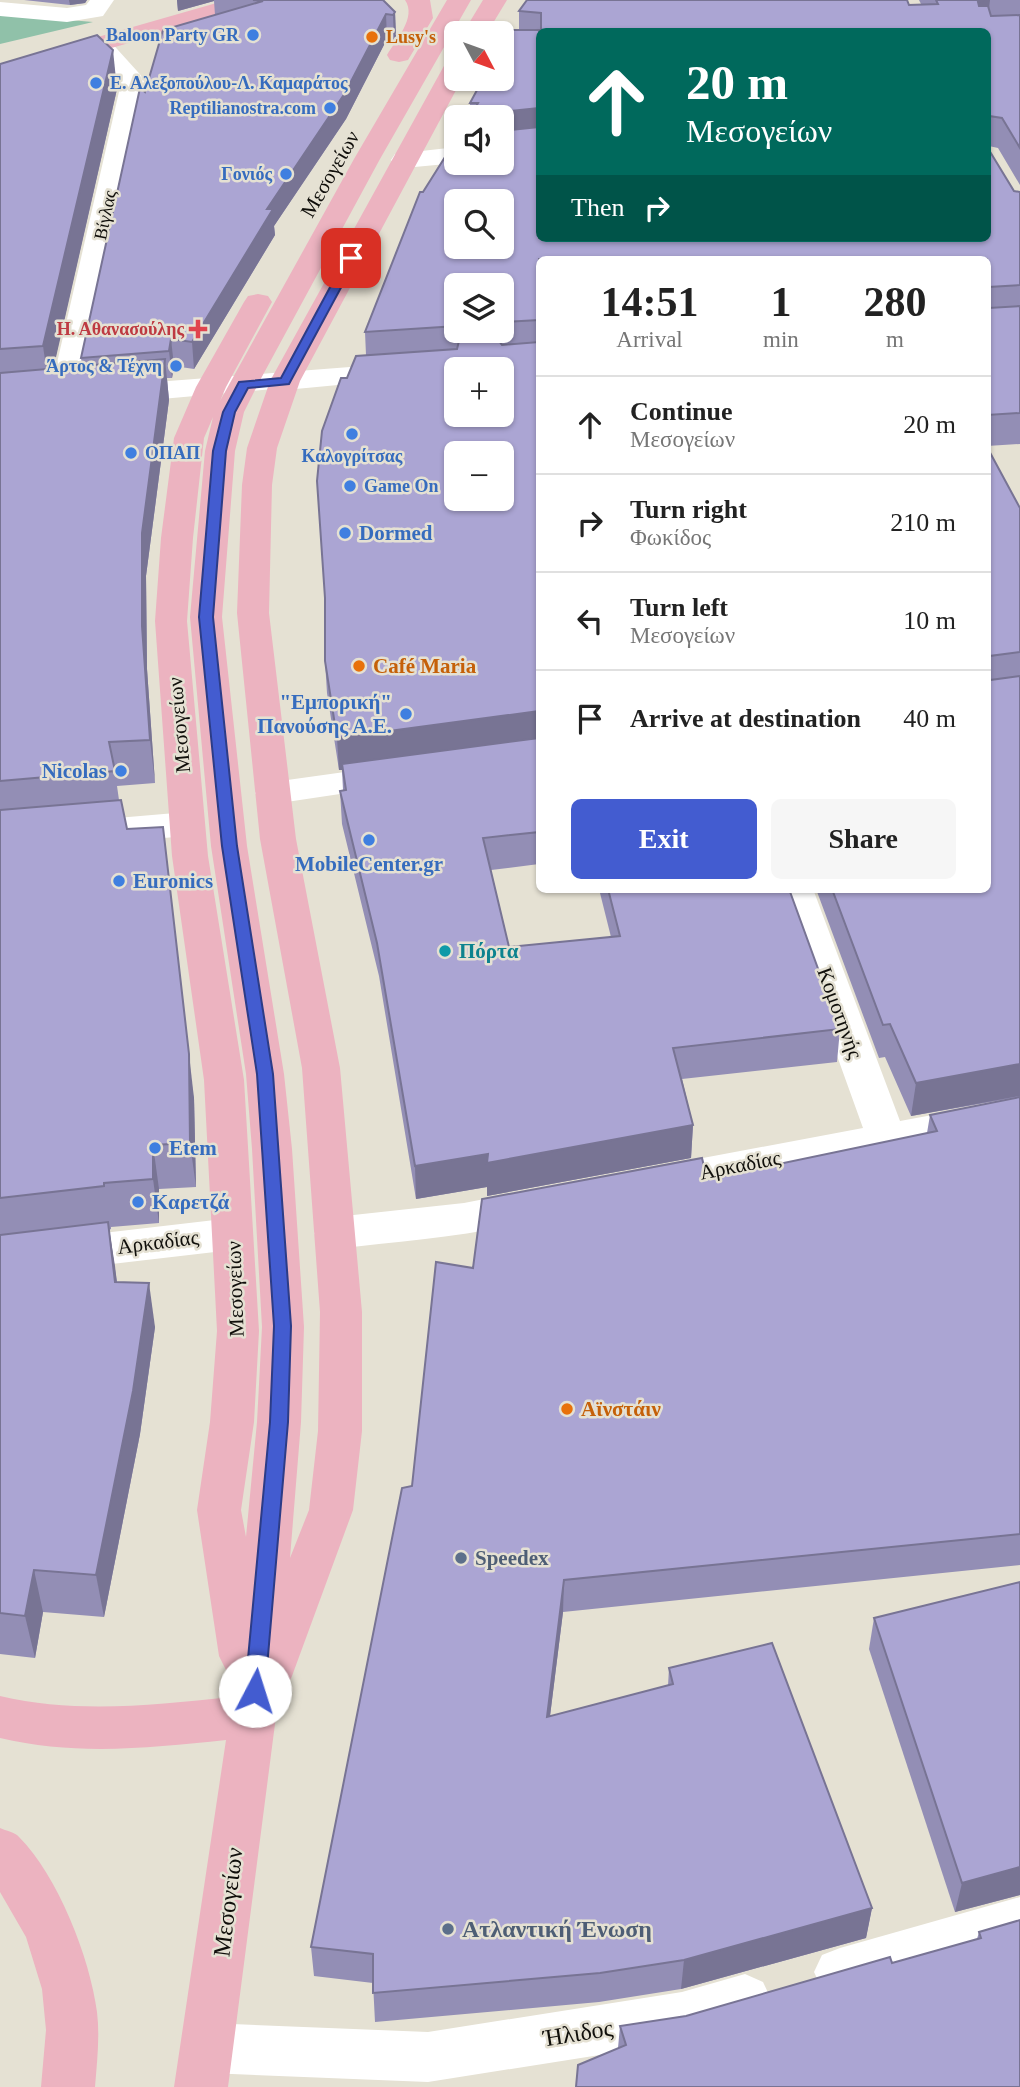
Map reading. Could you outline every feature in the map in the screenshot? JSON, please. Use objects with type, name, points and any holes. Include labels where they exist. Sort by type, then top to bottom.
[{"type":"main road","points":[[0,73],[253,0]]},
{"type":"main road","name":"Μεσογείων","points":[[326,181],[421,18],[421,4],[417,0]]},
{"type":"main road","name":"Μεσογείων","points":[[253,1716],[219,1510],[232,1422],[238,1331],[224,1080],[190,856],[171,621],[177,538],[189,438],[227,386],[367,159],[459,0]]},
{"type":"main road","points":[[482,21],[495,0]]},
{"type":"main road","points":[[0,1717],[69,1728],[116,1729],[253,1716],[331,1510],[340,1431],[341,1312],[321,1068],[278,839],[253,613],[257,485],[262,448],[285,381],[444,88]]},
{"type":"main road","name":"Μεσογείων","points":[[204,2068],[253,1716],[279,1422],[283,1326],[265,1074],[229,846],[206,617],[220,451],[229,412],[227,386],[272,278]]},
{"type":"main road","points":[[0,1851],[22,1879],[54,1936],[71,2013],[68,2087]]},
{"type":"street","points":[[0,9],[67,15],[98,6]]},
{"type":"street","name":"Βίγλας","points":[[99,44],[134,82],[51,399],[227,386]]},
{"type":"street","points":[[404,160],[444,156]]},
{"type":"street","points":[[227,386],[432,370]]},
{"type":"street","points":[[273,793],[433,771]]},
{"type":"street","points":[[0,839],[187,824]]},
{"type":"street","name":"Κομοτηνής","points":[[796,893],[886,1138]]},
{"type":"street","name":"Αρκαδίας","points":[[614,1189],[1020,1113]]},
{"type":"street","points":[[335,1233],[464,1218],[559,1200]]},
{"type":"street","name":"Αρκαδίας","points":[[0,1261],[233,1234]]},
{"type":"street","name":"Ήλιδος","points":[[204,2068],[428,2057],[682,2017],[1020,1921]]},
{"type":"green space","points":[[0,14],[93,22],[0,44]]},
{"type":"building","points":[[253,0],[383,0],[395,12],[393,15],[386,14],[345,93],[267,209],[273,209],[192,342],[171,339],[169,351],[81,358],[140,88],[145,92],[163,30],[263,1]]},
{"type":"building","points":[[527,0],[907,0],[909,5],[938,4],[936,0],[984,0],[978,2],[979,6],[988,6],[991,16],[1020,15],[1020,148],[1002,118],[991,116],[991,28],[541,28],[541,13],[519,11]]},
{"type":"building","points":[[514,30],[536,30],[536,108],[514,111],[514,105],[470,103],[476,91],[514,91]]},
{"type":"building","points":[[97,35],[113,50],[43,346],[0,349],[0,64]]},
{"type":"building","points":[[536,127],[536,242],[991,242],[991,153],[1014,191],[1020,192],[1020,285],[991,287],[991,256],[536,256],[536,320],[514,321],[514,273],[444,273],[444,327],[365,332],[420,192],[423,192],[444,159],[444,175],[514,175],[514,130]]},
{"type":"building","points":[[1020,306],[1020,413],[991,415],[991,308]]},
{"type":"building","points":[[536,342],[536,711],[337,738],[325,661],[325,598],[317,481],[322,431],[341,378],[347,378],[356,356],[457,349],[458,343],[502,345]]},
{"type":"building","points":[[165,359],[142,533],[142,626],[150,740],[109,742],[115,771],[0,781],[0,373]]},
{"type":"building","points":[[991,454],[1020,508],[1020,652],[991,656]]},
{"type":"building","points":[[1020,676],[1020,1064],[916,1083],[890,1024],[883,1025],[834,893],[991,893],[991,680]]},
{"type":"building","points":[[536,738],[536,832],[483,838],[509,947],[620,936],[609,893],[790,893],[840,1029],[673,1048],[693,1125],[487,1163],[488,1154],[415,1166],[377,943],[340,791],[346,790],[342,764]]},
{"type":"building","points":[[121,800],[127,829],[163,827],[189,1054],[190,1143],[153,1145],[153,1179],[0,1198],[0,810]]},
{"type":"building","points":[[1020,1097],[1020,1534],[564,1580],[547,1717],[673,1684],[669,1668],[772,1643],[872,1908],[684,1960],[600,1973],[373,1993],[373,1954],[311,1947],[402,1488],[412,1486],[436,1262],[473,1268],[482,1199],[702,1158],[707,1179],[937,1131],[930,1115]]},
{"type":"building","points":[[108,1222],[115,1282],[149,1283],[133,1391],[96,1575],[34,1570],[25,1616],[0,1613],[0,1235]]},
{"type":"building","points":[[1020,1582],[1020,1867],[962,1883],[874,1618]]},
{"type":"building","points":[[1020,1920],[1020,2087],[576,2087],[578,2065],[626,2045],[620,2026],[686,2016],[890,1957],[892,1963],[981,1938],[979,1932]]},
{"type":"place","name":"Baloon Party GR","points":[[253,35]]},
{"type":"place","name":"Lusy's","points":[[372,37]]},
{"type":"place","name":"Ε. Αλεξοπούλου-Λ. Καμαράτος","points":[[96,83]]},
{"type":"place","name":"Reptilianostra.com","points":[[330,108]]},
{"type":"place","name":"Γονιός","points":[[286,174]]},
{"type":"place","name":"Η. Αθανασούλης","points":[[198,329]]},
{"type":"place","name":"Άρτος & Τέχνη","points":[[176,366]]},
{"type":"place","name":"Καλογρίτσας","points":[[352,434]]},
{"type":"place","name":"ΟΠΑΠ","points":[[131,453]]},
{"type":"place","name":"Game On","points":[[350,486]]},
{"type":"place","name":"Dormed","points":[[345,533]]},
{"type":"place","name":"Café Maria","points":[[359,666]]},
{"type":"place","name":"\"Εμπορική\" Πανούσης Α.Ε.","points":[[406,714]]},
{"type":"place","name":"Nicolas","points":[[121,771]]},
{"type":"place","name":"MobileCenter.gr","points":[[369,840]]},
{"type":"place","name":"Euronics","points":[[119,881]]},
{"type":"place","name":"Πόρτα","points":[[445,951]]},
{"type":"place","name":"Etem","points":[[155,1148]]},
{"type":"place","name":"Καρετζά","points":[[138,1202]]},
{"type":"place","name":"Αϊνστάιν","points":[[567,1409]]},
{"type":"place","name":"Speedex","points":[[461,1558]]},
{"type":"place","name":"Ατλαντική Ένωση","points":[[448,1929]]},
{"type":"route","points":[[255,1691],[279,1422],[283,1326],[265,1074],[229,846],[206,617],[210,540],[220,451],[229,412],[243,384],[285,381],[351,258]]}]
